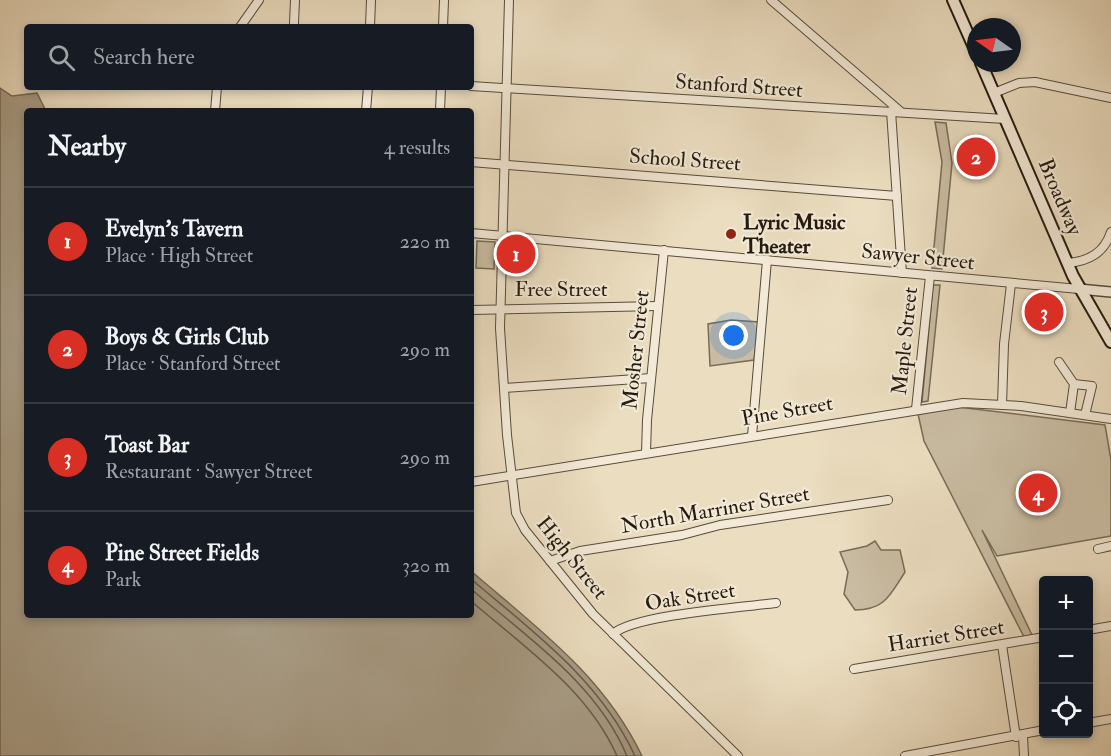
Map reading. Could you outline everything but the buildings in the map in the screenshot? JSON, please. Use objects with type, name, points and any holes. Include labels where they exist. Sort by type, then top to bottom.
[{"type":"main road","points":[[953,0],[967,32]]},
{"type":"main road","name":"Broadway","points":[[985,72],[1079,289],[1111,342]]},
{"type":"street","points":[[242,24],[259,0]]},
{"type":"street","points":[[294,23],[295,0]]},
{"type":"street","points":[[370,24],[371,0]]},
{"type":"street","points":[[443,24],[444,0]]},
{"type":"street","name":"High Street","points":[[509,0],[500,307],[511,476],[520,523],[613,634],[738,756]]},
{"type":"street","points":[[771,0],[900,111]]},
{"type":"street","points":[[994,93],[1019,83],[1035,82],[1111,98]]},
{"type":"street","name":"Stanford Street","points":[[474,86],[827,110],[900,111],[1005,119]]},
{"type":"street","points":[[215,108],[217,90]]},
{"type":"street","points":[[366,108],[368,90]]},
{"type":"street","points":[[440,108],[441,90]]},
{"type":"street","points":[[891,111],[902,273]]},
{"type":"street","name":"School Street","points":[[474,162],[648,174],[897,196]]},
{"type":"street","points":[[1068,263],[1087,260],[1099,252],[1107,243],[1111,232]]},
{"type":"street","name":"Sawyer Street","points":[[474,233],[1111,292]]},
{"type":"street","name":"Mosher Street","points":[[646,453],[664,250]]},
{"type":"street","points":[[752,436],[767,260]]},
{"type":"street","name":"Maple Street","points":[[916,409],[930,276]]},
{"type":"street","points":[[1002,405],[1004,344],[1011,284]]},
{"type":"street","name":"Free Street","points":[[474,310],[500,307],[658,306]]},
{"type":"street","points":[[1059,362],[1074,384],[1070,412]]},
{"type":"street","points":[[504,388],[651,378]]},
{"type":"street","points":[[1074,384],[1092,387],[1085,415]]},
{"type":"street","name":"Pine Street","points":[[474,482],[963,403],[1070,412],[1111,419]]},
{"type":"street","name":"North Marriner Street","points":[[550,561],[580,551],[682,535],[720,525],[888,500]]},
{"type":"street","points":[[1098,549],[1111,546]]},
{"type":"street","name":"Oak Street","points":[[613,634],[618,629],[647,622],[776,603]]},
{"type":"street","points":[[1093,629],[1111,626]]},
{"type":"street","name":"Harriet Street","points":[[854,669],[1039,638]]},
{"type":"street","points":[[1002,645],[1024,756]]},
{"type":"street","points":[[1093,722],[1111,719]]},
{"type":"street","points":[[905,756],[1039,731]]},
{"type":"shaded area","points":[[935,122],[946,123],[952,163],[942,269],[932,268],[942,162]]},
{"type":"shaded area","points":[[477,241],[495,242],[494,269],[476,268]]},
{"type":"shaded area","points":[[933,285],[940,285],[928,401],[922,402]]},
{"type":"shaded area","points":[[731,320],[759,322],[754,360],[710,366],[708,324]]},
{"type":"shaded area","points":[[958,407],[1105,425],[1111,460],[1111,536],[997,556],[982,530],[1032,635],[1024,637],[924,441],[918,414]]},
{"type":"shaded area","points":[[875,541],[881,550],[900,550],[905,572],[886,600],[873,607],[855,610],[844,594],[848,572],[840,552],[867,546]]},
{"type":"water","points":[[0,88],[12,96],[37,93],[44,108],[24,108],[24,618],[474,618],[474,574],[567,654],[608,701],[642,756],[0,756]]},
{"type":"place","name":"Boys & Girls Club","points":[[976,157]]},
{"type":"place","name":"Lyric Music Theater","points":[[731,234]]},
{"type":"place","name":"Evelyn's Tavern","points":[[516,254]]},
{"type":"place","name":"Toast Bar","points":[[1044,312]]},
{"type":"place","name":"Pine Street Fields","points":[[1038,493]]}]
